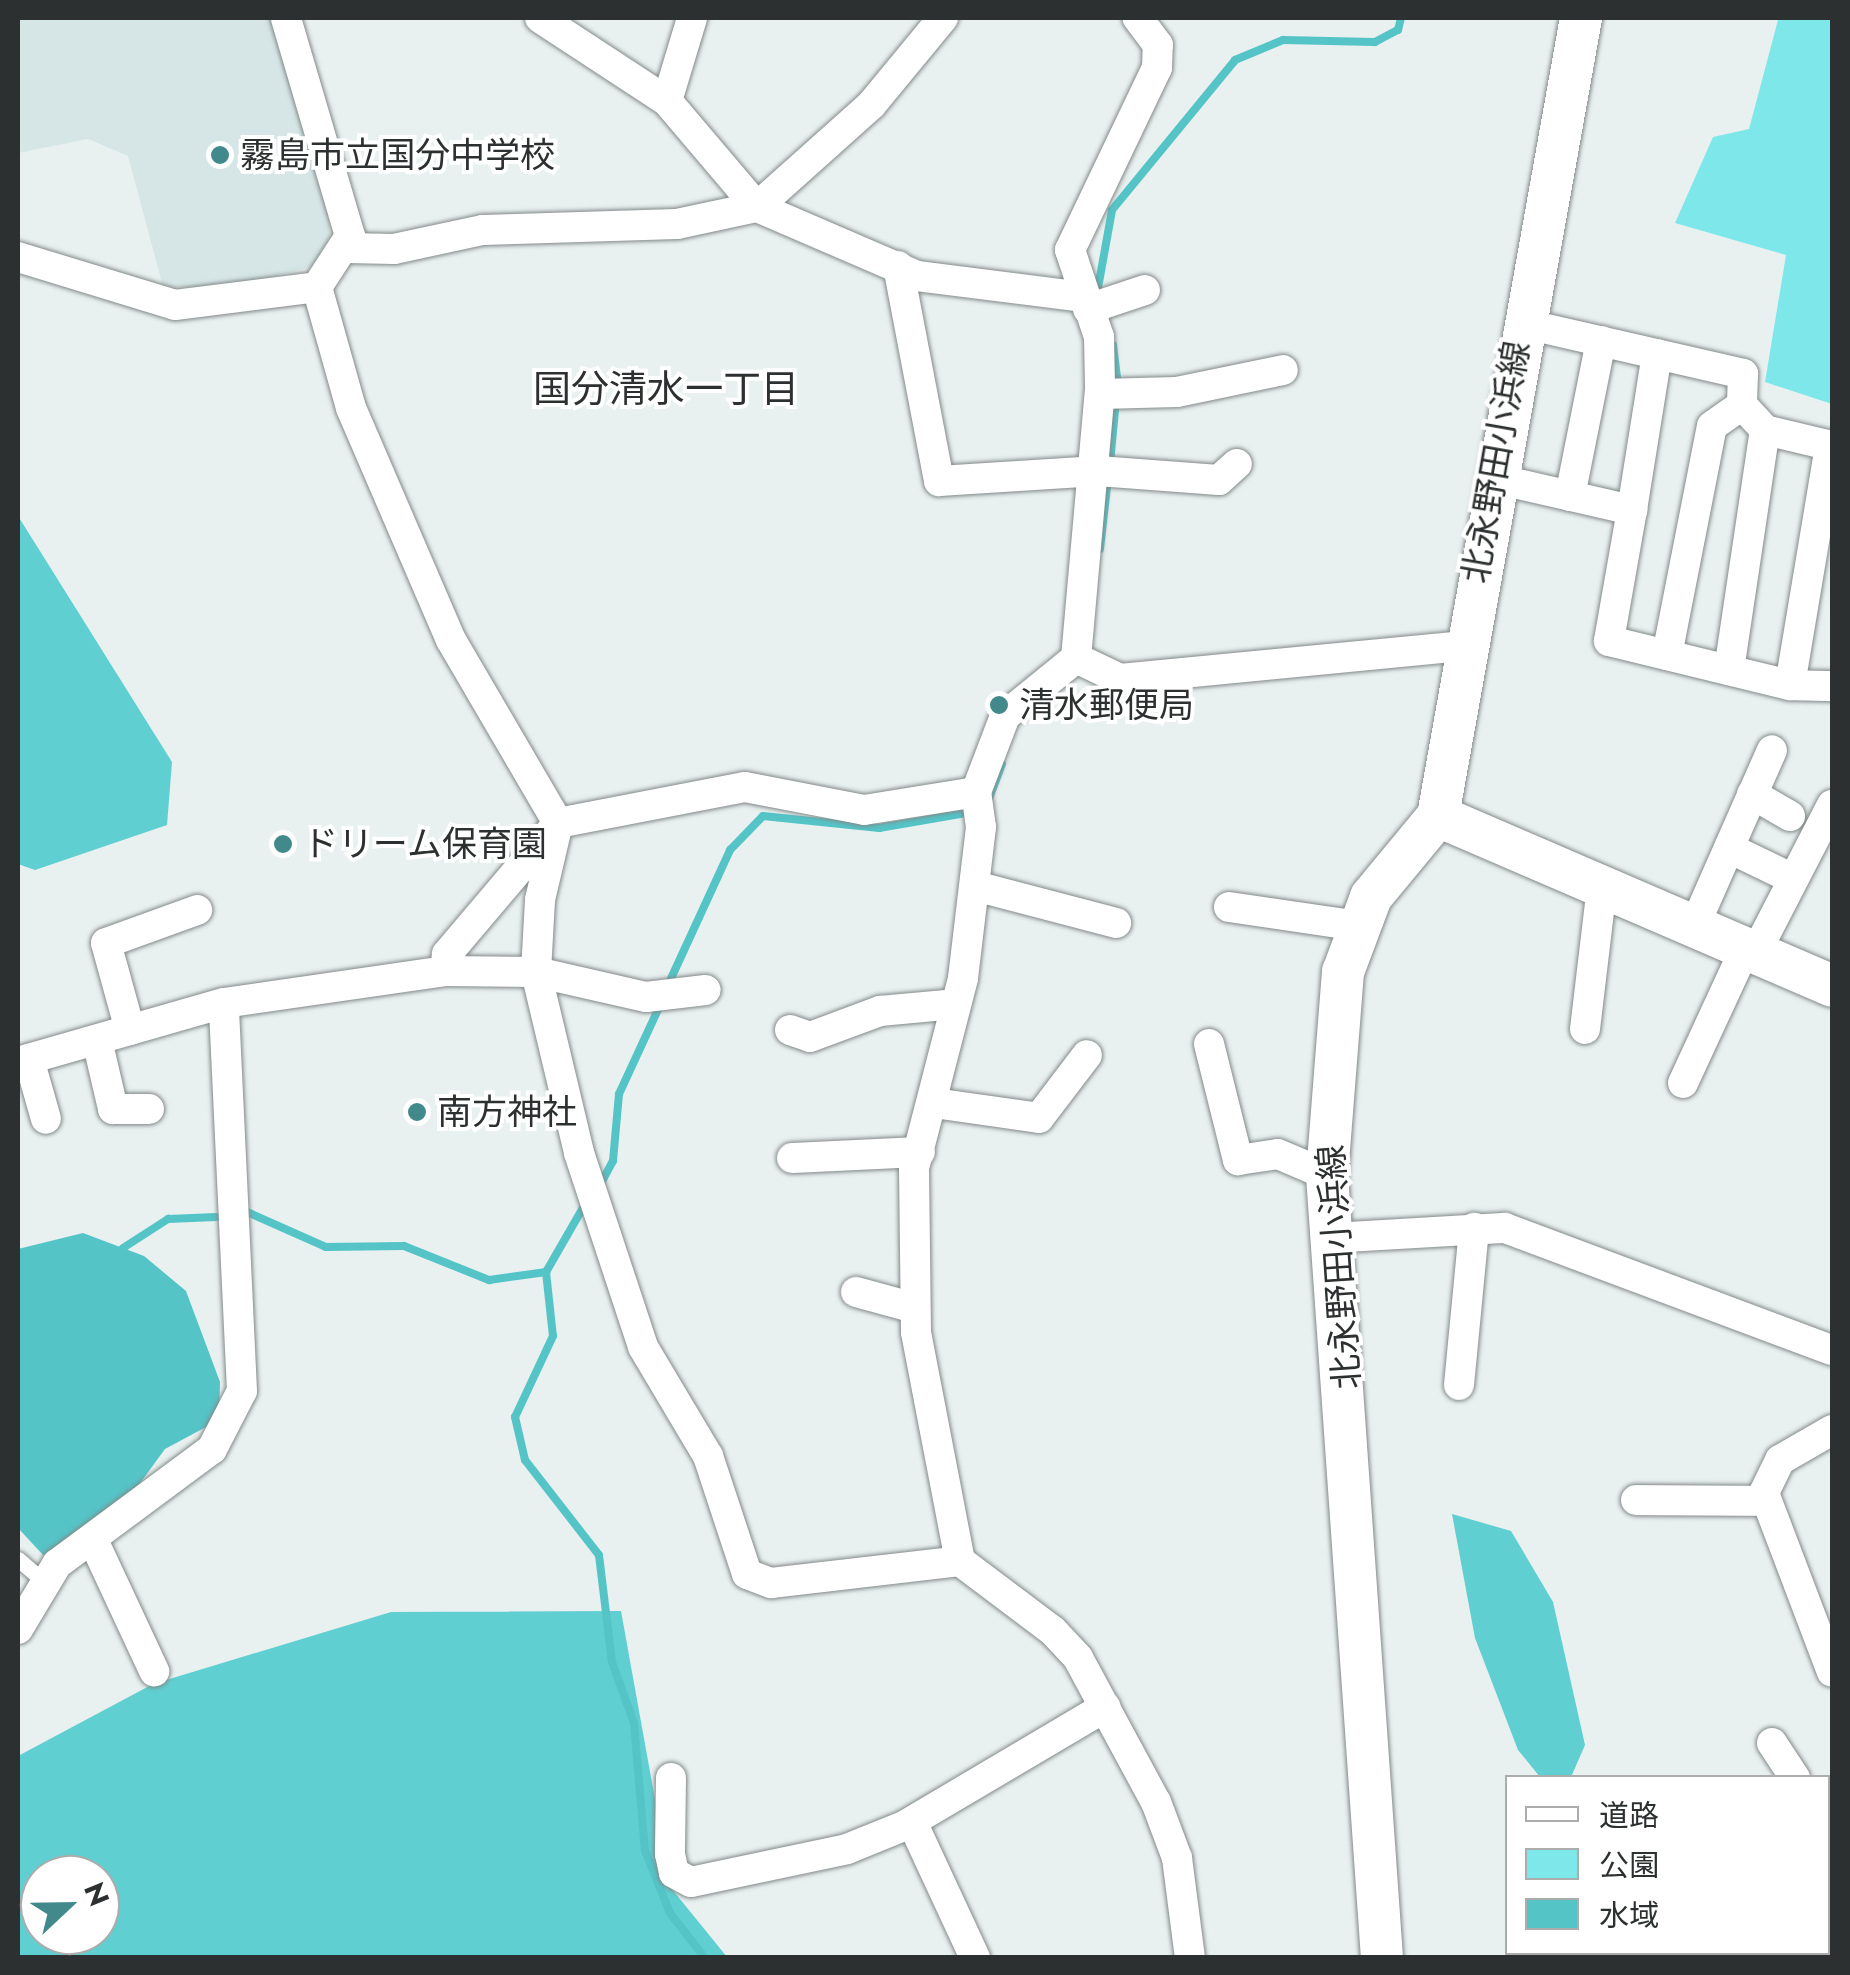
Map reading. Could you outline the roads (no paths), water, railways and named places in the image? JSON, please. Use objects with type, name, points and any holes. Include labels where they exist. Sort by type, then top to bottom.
[{"type":"main road","name":"北永野田小浜線","points":[[1382,1958],[1327,1175],[1342,972],[1371,897],[1438,816],[1492,478],[1581,18]]},
{"type":"main road","points":[[1438,816],[1832,986]]},
{"type":"street","points":[[18,256],[175,305],[317,288],[346,248],[346,217],[286,18]]},
{"type":"street","points":[[540,18],[667,101],[757,208],[898,266],[966,287],[1086,303],[1131,293]]},
{"type":"street","points":[[667,101],[692,18]]},
{"type":"street","points":[[346,248],[394,249],[483,230],[677,224],[757,208],[872,104],[944,18]]},
{"type":"street","points":[[1090,665],[1101,394],[1086,303],[1070,250],[1157,68],[1158,45],[1138,18]]},
{"type":"street","points":[[898,266],[939,482],[1098,472],[1219,480],[1237,464]]},
{"type":"street","points":[[317,288],[351,408],[451,640],[558,823],[540,900],[536,972],[586,1180],[644,1347],[708,1456],[753,1582],[960,1560]]},
{"type":"street","points":[[1520,323],[1743,374],[1742,405],[1765,430],[1831,446],[1790,684]]},
{"type":"street","points":[[1570,496],[1601,341]]},
{"type":"street","points":[[1657,354],[1610,641],[1790,684],[1832,686]]},
{"type":"street","points":[[1101,394],[1136,393],[1282,370]]},
{"type":"street","points":[[1667,655],[1712,426],[1742,405]]},
{"type":"street","points":[[1729,670],[1765,430]]},
{"type":"street","points":[[1492,478],[1632,510]]},
{"type":"street","points":[[1090,665],[1120,680],[1464,646]]},
{"type":"street","points":[[1090,665],[1005,716],[976,792],[981,827],[975,886],[955,1004],[920,1152],[909,1228],[915,1308],[960,1560],[1053,1632],[1104,1708],[1177,1858],[1190,1958]]},
{"type":"street","points":[[1694,927],[1772,750]]},
{"type":"street","points":[[445,971],[447,954],[558,823],[745,787],[864,810],[976,792]]},
{"type":"street","points":[[1752,794],[1790,816]]},
{"type":"street","points":[[1683,1083],[1750,951],[1832,805]]},
{"type":"street","points":[[1729,848],[1791,878]]},
{"type":"street","points":[[975,886],[1116,924]]},
{"type":"street","points":[[1585,1029],[1602,887]]},
{"type":"street","points":[[1229,907],[1360,926]]},
{"type":"street","points":[[130,1030],[106,943],[197,910]]},
{"type":"street","points":[[46,1119],[23,1060],[224,1003],[445,971],[536,972],[658,996],[706,990]]},
{"type":"street","points":[[18,1629],[43,1581],[212,1449],[242,1391],[224,1003]]},
{"type":"street","points":[[790,1030],[810,1037],[880,1011],[955,1004]]},
{"type":"street","points":[[97,1040],[113,1109],[149,1108]]},
{"type":"street","points":[[1209,1044],[1238,1160],[1278,1154],[1327,1175]]},
{"type":"street","points":[[934,1103],[1040,1118],[1087,1054]]},
{"type":"street","points":[[792,1158],[920,1152]]},
{"type":"street","points":[[1459,1385],[1474,1228]]},
{"type":"street","points":[[1330,1238],[1474,1228],[1532,1235],[1832,1350]]},
{"type":"street","points":[[856,1292],[915,1308]]},
{"type":"street","points":[[1832,1430],[1780,1460],[1766,1500],[1832,1672]]},
{"type":"street","points":[[1636,1500],[1766,1500]]},
{"type":"street","points":[[93,1540],[154,1671]]},
{"type":"street","points":[[671,1778],[670,1854],[674,1873],[691,1882],[848,1849],[912,1822],[1104,1708]]},
{"type":"street","points":[[1772,1744],[1793,1775]]},
{"type":"street","points":[[912,1822],[975,1958]]},
{"type":"lane","points":[[18,1558],[43,1581]]},
{"type":"water","points":[[83,1233],[144,1256],[186,1291],[220,1382],[219,1420],[165,1449],[138,1486],[44,1556],[18,1528],[18,1249]]},
{"type":"waterway","points":[[1098,288],[1112,210],[1235,60],[1283,40],[1375,42],[1398,30],[1401,18]]},
{"type":"waterway","points":[[1113,345],[1118,385]]},
{"type":"waterway","points":[[1110,464],[1116,399]]},
{"type":"waterway","points":[[1100,549],[1108,478]]},
{"type":"waterway","points":[[985,809],[1002,764]]},
{"type":"waterway","points":[[668,985],[730,850],[763,816],[879,828],[972,812]]},
{"type":"waterway","points":[[598,1189],[613,1161],[619,1094],[661,1003]]},
{"type":"waterway","points":[[588,1199],[546,1272],[553,1336],[515,1417],[525,1460],[599,1555],[612,1662],[634,1723],[645,1851],[670,1913],[705,1958]]},
{"type":"waterway","points":[[247,1212],[326,1247],[404,1246],[489,1280],[546,1272]]},
{"type":"waterway","points":[[123,1248],[168,1219],[216,1217]]},
{"type":"place","name":"霧島市立国分中学校","points":[[220,155]]},
{"type":"place","name":"清水郵便局","points":[[999,705]]},
{"type":"place","name":"ドリーム保育園","points":[[283,844]]},
{"type":"place","name":"南方神社","points":[[417,1112]]},
{"type":"district","name":"国分清水一丁目","points":[[666,389]]}]
